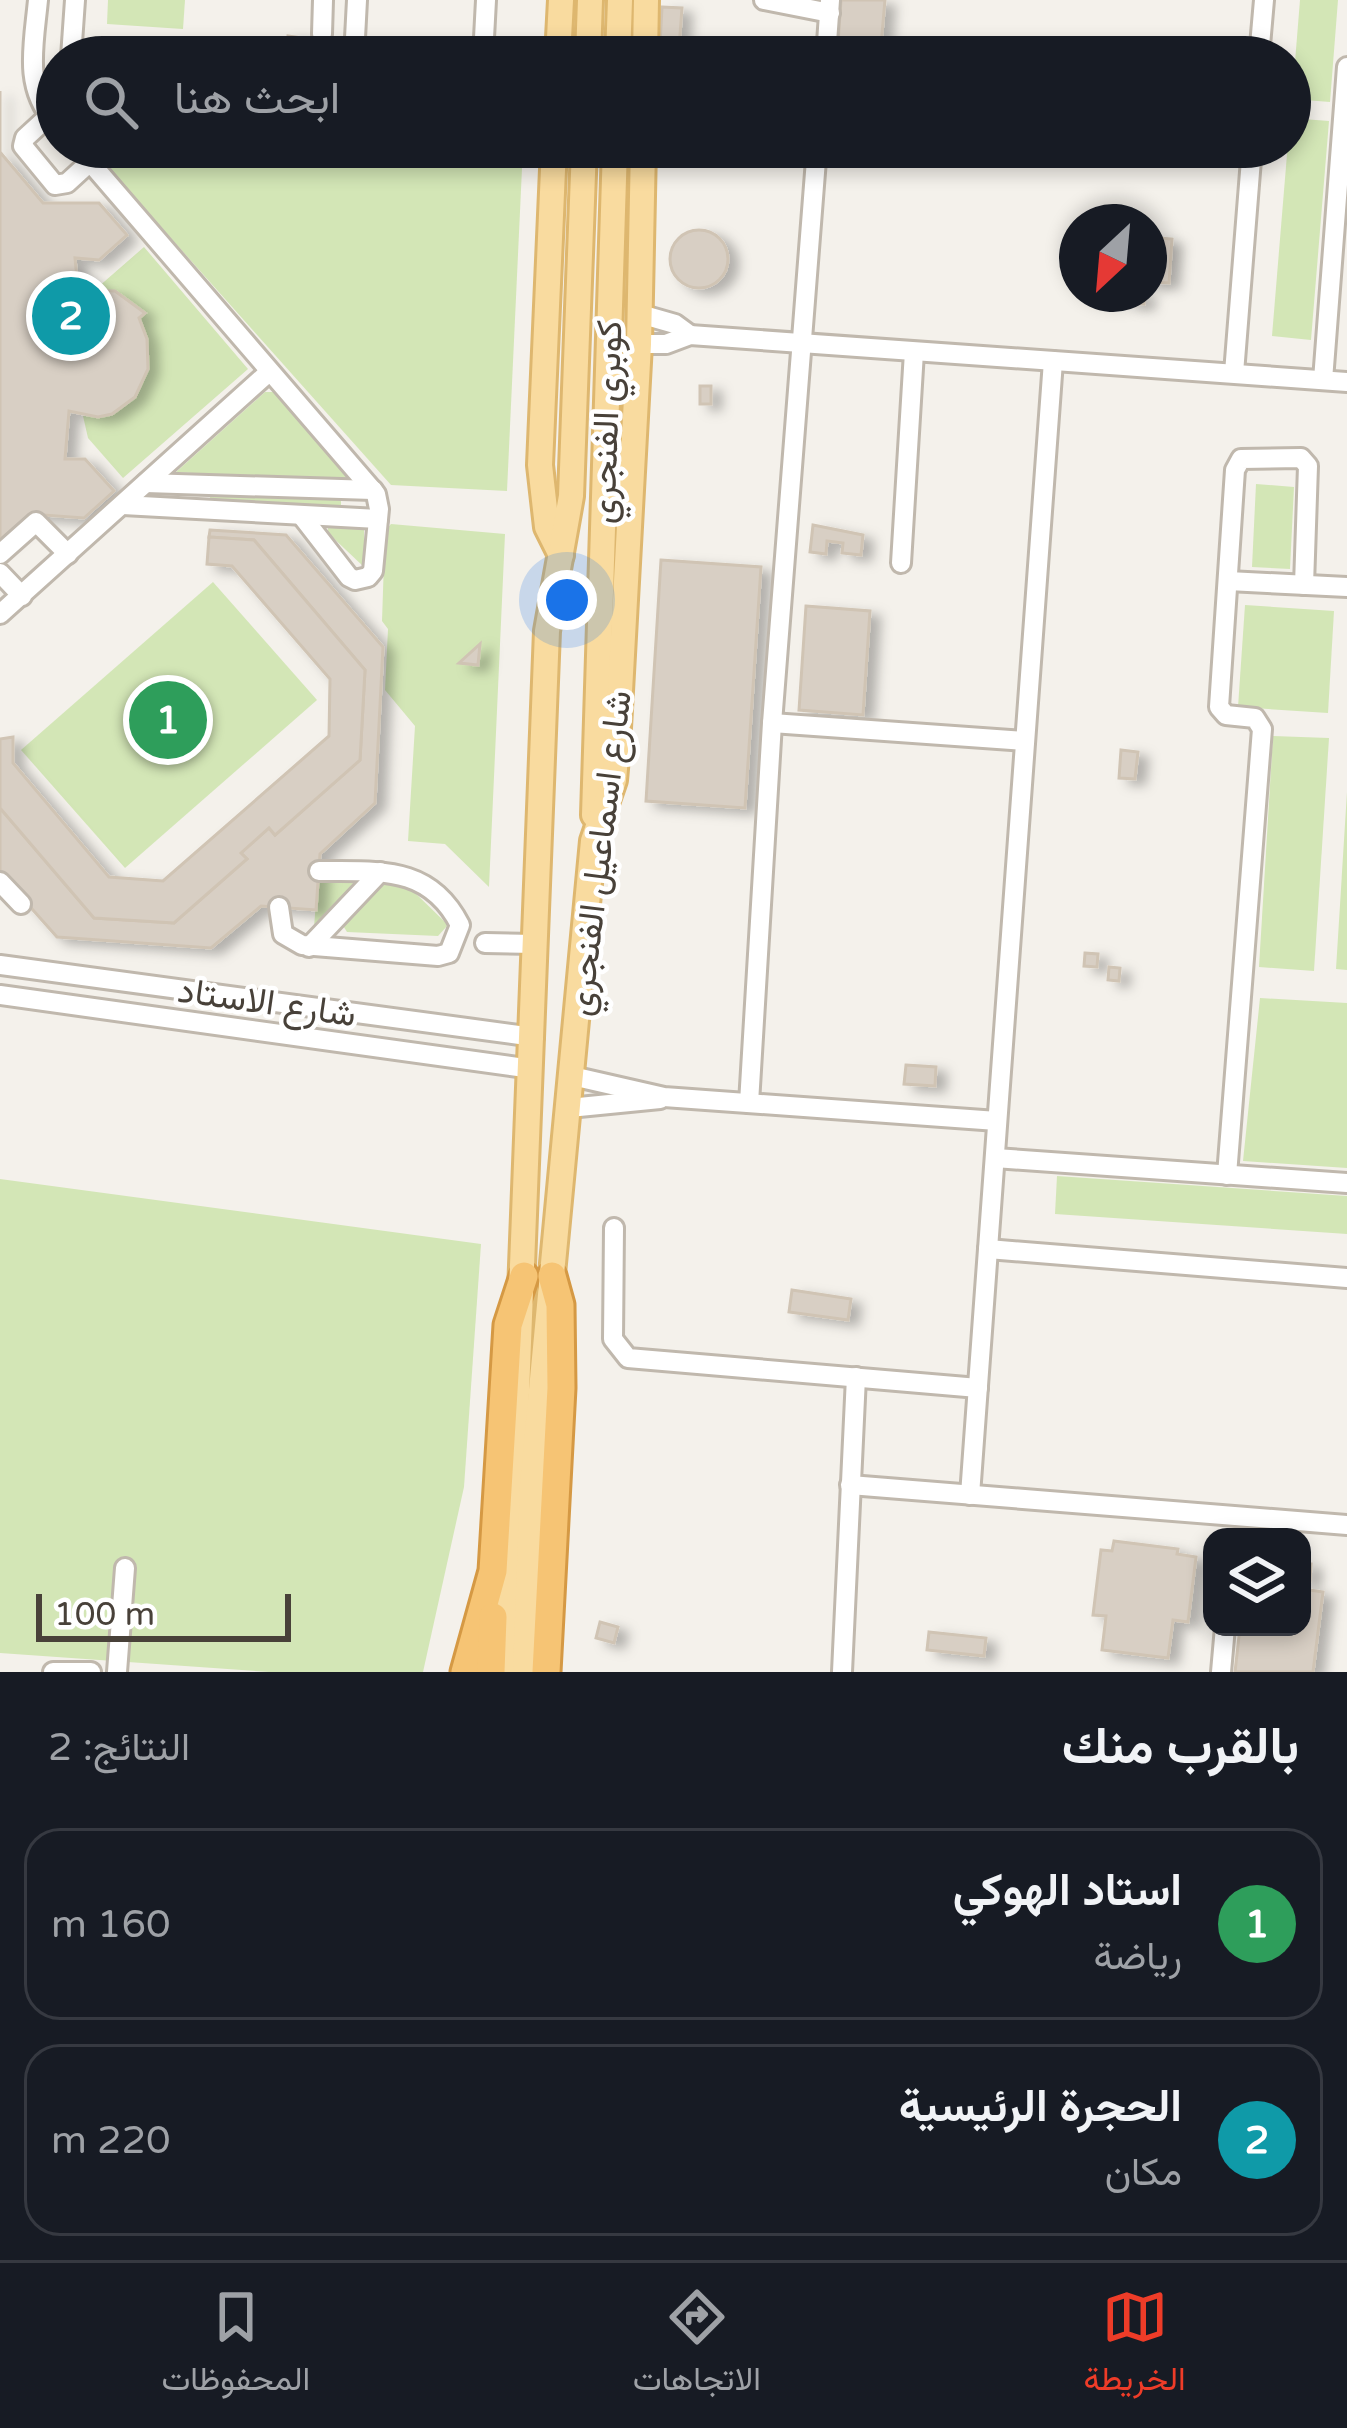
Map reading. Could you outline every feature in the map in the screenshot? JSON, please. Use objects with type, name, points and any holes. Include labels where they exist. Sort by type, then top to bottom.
[{"type":"highway","points":[[491,1672],[508,1325],[538,1276],[560,1305],[562,1388],[546,1672]]},
{"type":"highway","points":[[465,1672],[493,1570]]},
{"type":"main road","points":[[559,36],[561,0]]},
{"type":"main road","points":[[589,36],[590,0]]},
{"type":"main road","points":[[619,36],[620,0]]},
{"type":"main road","points":[[645,36],[646,0]]},
{"type":"main road","name":"شارع اسماعيل الفنجري","points":[[523,1484],[538,1276],[532,1070],[548,631],[561,555],[547,526],[539,465],[553,168]]},
{"type":"main road","name":"كوبري الفنجري","points":[[561,555],[571,496],[583,168]]},
{"type":"main road","name":"كوبري الفنجري","points":[[593,842],[614,168]]},
{"type":"main road","name":"شارع اسماعيل الفنجري","points":[[538,1276],[569,1108],[593,842],[616,763],[639,344],[643,168]]},
{"type":"main road","points":[[506,1672],[523,1484]]},
{"type":"main road","points":[[523,1484],[525,1672]]},
{"type":"street","points":[[36,94],[32,81],[38,0]]},
{"type":"street","points":[[72,36],[75,0]]},
{"type":"street","points":[[322,34],[323,0]]},
{"type":"street","points":[[355,36],[357,0]]},
{"type":"street","points":[[484,36],[486,0]]},
{"type":"street","points":[[764,0],[830,6],[828,36]]},
{"type":"street","points":[[1261,36],[1264,0]]},
{"type":"street","points":[[1323,380],[1347,67]]},
{"type":"street","points":[[36,131],[25,138],[23,146],[36,161]]},
{"type":"street","points":[[42,168],[55,184],[67,184],[76,168]]},
{"type":"street","points":[[96,168],[373,490],[379,502],[373,571],[368,577],[355,580],[301,515]]},
{"type":"street","points":[[749,1103],[772,723],[815,168]]},
{"type":"street","points":[[1234,374],[1250,168]]},
{"type":"street","points":[[640,314],[675,324],[690,335]]},
{"type":"street","points":[[639,344],[666,344],[690,335],[1347,382]]},
{"type":"street","points":[[901,562],[914,352]]},
{"type":"street","points":[[970,1495],[1053,361]]},
{"type":"street","points":[[0,614],[269,372]]},
{"type":"street","points":[[1227,1174],[1262,729],[1255,718],[1226,715],[1219,707],[1236,464],[1247,456],[1301,458],[1309,472],[1304,585]]},
{"type":"street","points":[[146,483],[373,490]]},
{"type":"street","points":[[123,505],[378,519]]},
{"type":"street","points":[[0,554],[36,522],[68,554]]},
{"type":"street","points":[[0,573],[22,596]]},
{"type":"street","points":[[1228,581],[1347,587]]},
{"type":"street","points":[[772,723],[1025,740]]},
{"type":"street","points":[[279,907],[283,934],[309,947],[438,956],[449,952],[458,921],[410,875],[319,872]]},
{"type":"street","points":[[309,947],[380,872]]},
{"type":"street","points":[[0,882],[21,904]]},
{"type":"street","points":[[454,942],[536,944]]},
{"type":"street","name":"شارع الاستاد","points":[[0,965],[534,1037]]},
{"type":"street","name":"شارع الاستاد","points":[[0,995],[532,1070]]},
{"type":"street","points":[[572,1076],[664,1097],[998,1121]]},
{"type":"street","points":[[569,1108],[664,1097]]},
{"type":"street","points":[[995,1158],[1347,1184]]},
{"type":"street","points":[[614,1228],[613,1340],[628,1358],[978,1388]]},
{"type":"street","points":[[988,1250],[1347,1277]]},
{"type":"street","points":[[842,1672],[856,1377]]},
{"type":"street","points":[[850,1485],[1347,1525]]},
{"type":"street","points":[[1233,1528],[1234,1516]]},
{"type":"street","points":[[117,1672],[125,1568]]},
{"type":"street","points":[[1221,1672],[1224,1636]]},
{"type":"street","points":[[53,1672],[91,1672]]},
{"type":"green space","points":[[108,0],[185,0],[183,29],[107,24]]},
{"type":"green space","points":[[1300,0],[1338,0],[1330,102],[1311,100],[1311,36],[1297,36]]},
{"type":"green space","points":[[1311,120],[1329,121],[1311,340],[1272,336],[1286,168],[1311,168]]},
{"type":"green space","points":[[108,168],[522,168],[507,491],[391,485]]},
{"type":"green space","points":[[144,247],[248,369],[123,478],[88,438],[83,416],[121,409],[141,386],[147,354],[139,318],[144,313],[115,291],[97,288]]},
{"type":"green space","points":[[265,392],[277,392],[350,475],[347,482],[176,472]]},
{"type":"green space","points":[[1256,484],[1294,487],[1290,569],[1252,567]]},
{"type":"green space","points":[[210,491],[341,498],[341,506],[210,499]]},
{"type":"green space","points":[[328,524],[364,525],[364,567],[328,533]]},
{"type":"green space","points":[[391,524],[505,534],[489,887],[445,844],[408,841],[415,726],[385,690],[385,531]]},
{"type":"green space","points":[[213,582],[317,700],[125,868],[21,750]]},
{"type":"green space","points":[[1245,605],[1334,611],[1328,713],[1238,707]]},
{"type":"green space","points":[[1273,736],[1329,738],[1314,971],[1259,967]]},
{"type":"green space","points":[[1347,792],[1347,970],[1336,969]]},
{"type":"green space","points":[[318,877],[361,879],[361,886],[314,927]]},
{"type":"green space","points":[[385,884],[407,885],[448,925],[438,936],[347,932],[342,924]]},
{"type":"green space","points":[[1260,998],[1347,1003],[1347,1168],[1243,1161]]},
{"type":"green space","points":[[1057,1176],[1347,1196],[1347,1234],[1055,1214]]},
{"type":"green space","points":[[0,1179],[481,1244],[464,1487],[423,1672],[269,1672],[0,1653]]},
{"type":"building","points":[[841,0],[885,0],[882,36],[838,36]]},
{"type":"building","points":[[662,7],[682,8],[680,36],[661,36]]},
{"type":"building","points":[[0,152],[43,203],[99,203],[127,235],[99,260],[75,258],[78,290],[115,291],[145,313],[139,318],[147,339],[148,369],[135,397],[112,414],[98,417],[69,411],[65,459],[85,459],[114,491],[84,518],[30,514],[0,540]]},
{"type":"building","points":[[699,230],[719,239],[728,259],[719,279],[699,288],[679,279],[670,259],[679,239]]},
{"type":"building","points":[[1167,239],[1172,239],[1167,283]]},
{"type":"building","points":[[700,386],[711,386],[711,404],[700,404]]},
{"type":"building","points":[[813,525],[863,535],[861,555],[842,553],[843,543],[827,541],[826,554],[810,552]]},
{"type":"building","points":[[210,530],[286,535],[383,647],[375,803],[320,854],[316,910],[261,906],[211,948],[57,937],[0,873],[0,808],[94,918],[174,923],[247,859],[241,853],[269,828],[275,835],[360,760],[365,670],[254,540],[209,537]]},
{"type":"building","points":[[209,537],[254,540],[365,670],[360,760],[275,835],[269,828],[241,853],[247,859],[174,923],[94,918],[0,808],[0,739],[13,737],[13,763],[109,877],[163,881],[329,736],[330,679],[232,566],[207,564]]},
{"type":"building","points":[[661,560],[761,567],[745,808],[646,801]]},
{"type":"building","points":[[806,606],[870,611],[863,715],[799,710]]},
{"type":"building","points":[[480,644],[478,665],[459,663]]},
{"type":"building","points":[[1121,750],[1138,752],[1135,779],[1119,778]]},
{"type":"building","points":[[1085,953],[1098,954],[1097,967],[1084,966]]},
{"type":"building","points":[[1109,967],[1120,968],[1119,981],[1108,980]]},
{"type":"building","points":[[906,1065],[936,1067],[935,1086],[904,1084]]},
{"type":"building","points":[[792,1290],[851,1299],[848,1320],[789,1312]]},
{"type":"building","points":[[1114,1541],[1178,1549],[1177,1554],[1196,1557],[1188,1622],[1173,1620],[1168,1658],[1102,1650],[1106,1616],[1093,1615],[1101,1550],[1112,1551]]},
{"type":"building","points":[[1311,1590],[1323,1592],[1313,1672],[1235,1672],[1239,1636],[1311,1636]]},
{"type":"building","points":[[600,1622],[618,1627],[614,1643],[596,1638]]},
{"type":"building","points":[[929,1632],[986,1638],[984,1656],[927,1650]]},
{"type":"place","name":"الحجرة الرئيسية","points":[[71,316]]},
{"type":"place","name":"استاد الهوكي","points":[[168,720]]}]
